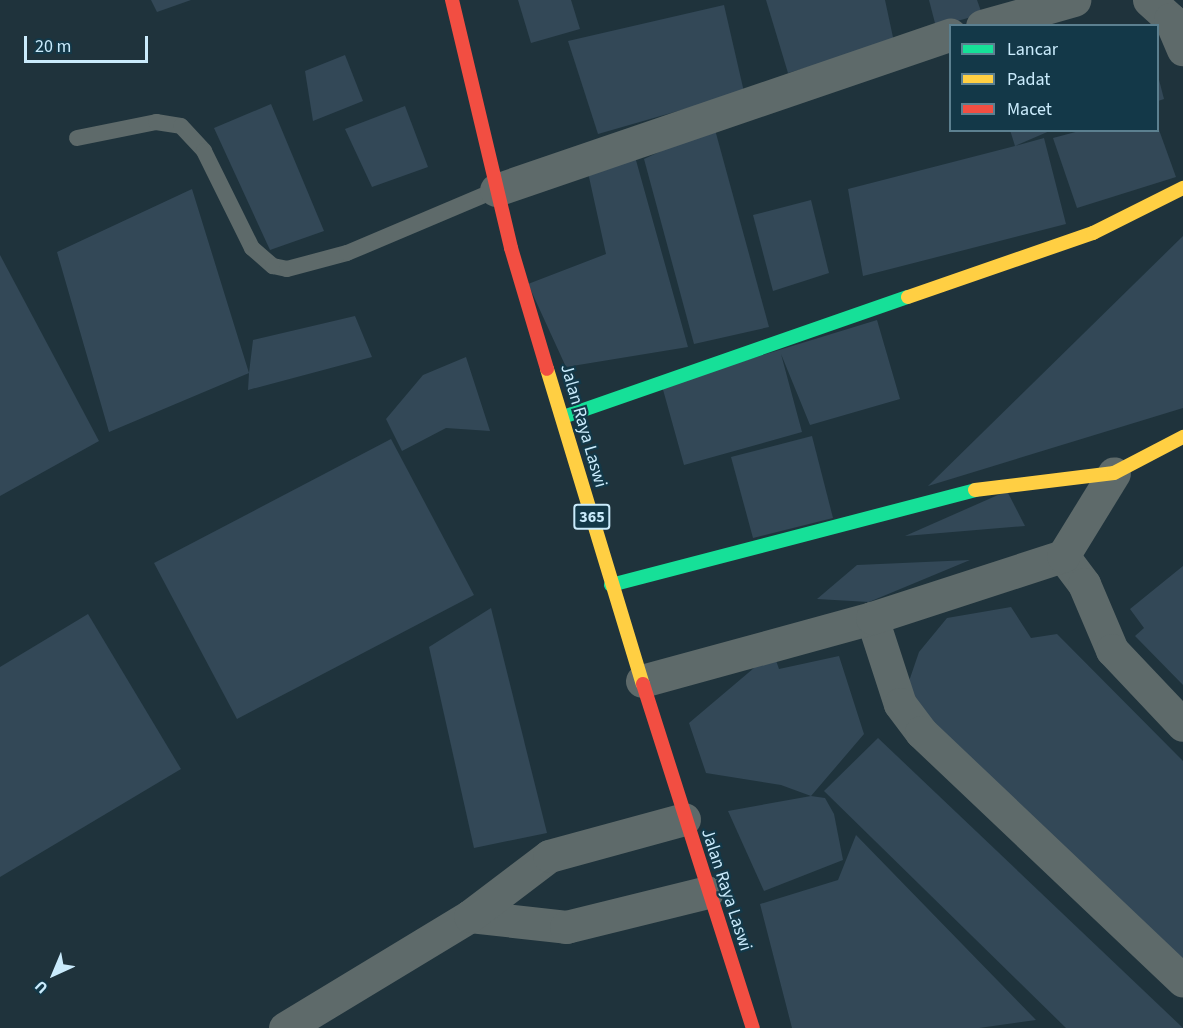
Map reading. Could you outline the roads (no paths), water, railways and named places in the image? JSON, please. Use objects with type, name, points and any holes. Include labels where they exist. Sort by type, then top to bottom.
[{"type":"street","name":"Jalan Raya Laswi","points":[[452,0],[496,190],[611,585],[707,892],[753,1028]]},
{"type":"street","points":[[989,24],[1074,0]]},
{"type":"street","points":[[1149,0],[1170,19],[1183,49]]},
{"type":"street","points":[[496,190],[949,36]]},
{"type":"street","points":[[563,417],[1093,233],[1183,188]]},
{"type":"street","points":[[611,585],[1000,483],[1113,473],[1180,442]]},
{"type":"street","points":[[642,681],[872,618],[1063,556],[1113,473]]},
{"type":"street","points":[[1063,556],[1084,584],[1112,650],[1183,725]]},
{"type":"street","points":[[872,618],[900,704],[921,732],[1183,981]]},
{"type":"street","points":[[285,1028],[470,916],[549,856],[684,819]]},
{"type":"street","points":[[470,916],[566,927],[707,892]]},
{"type":"lane","points":[[77,138],[137,124],[181,126],[204,151],[252,248],[273,266],[287,269],[347,254],[496,190]]}]
